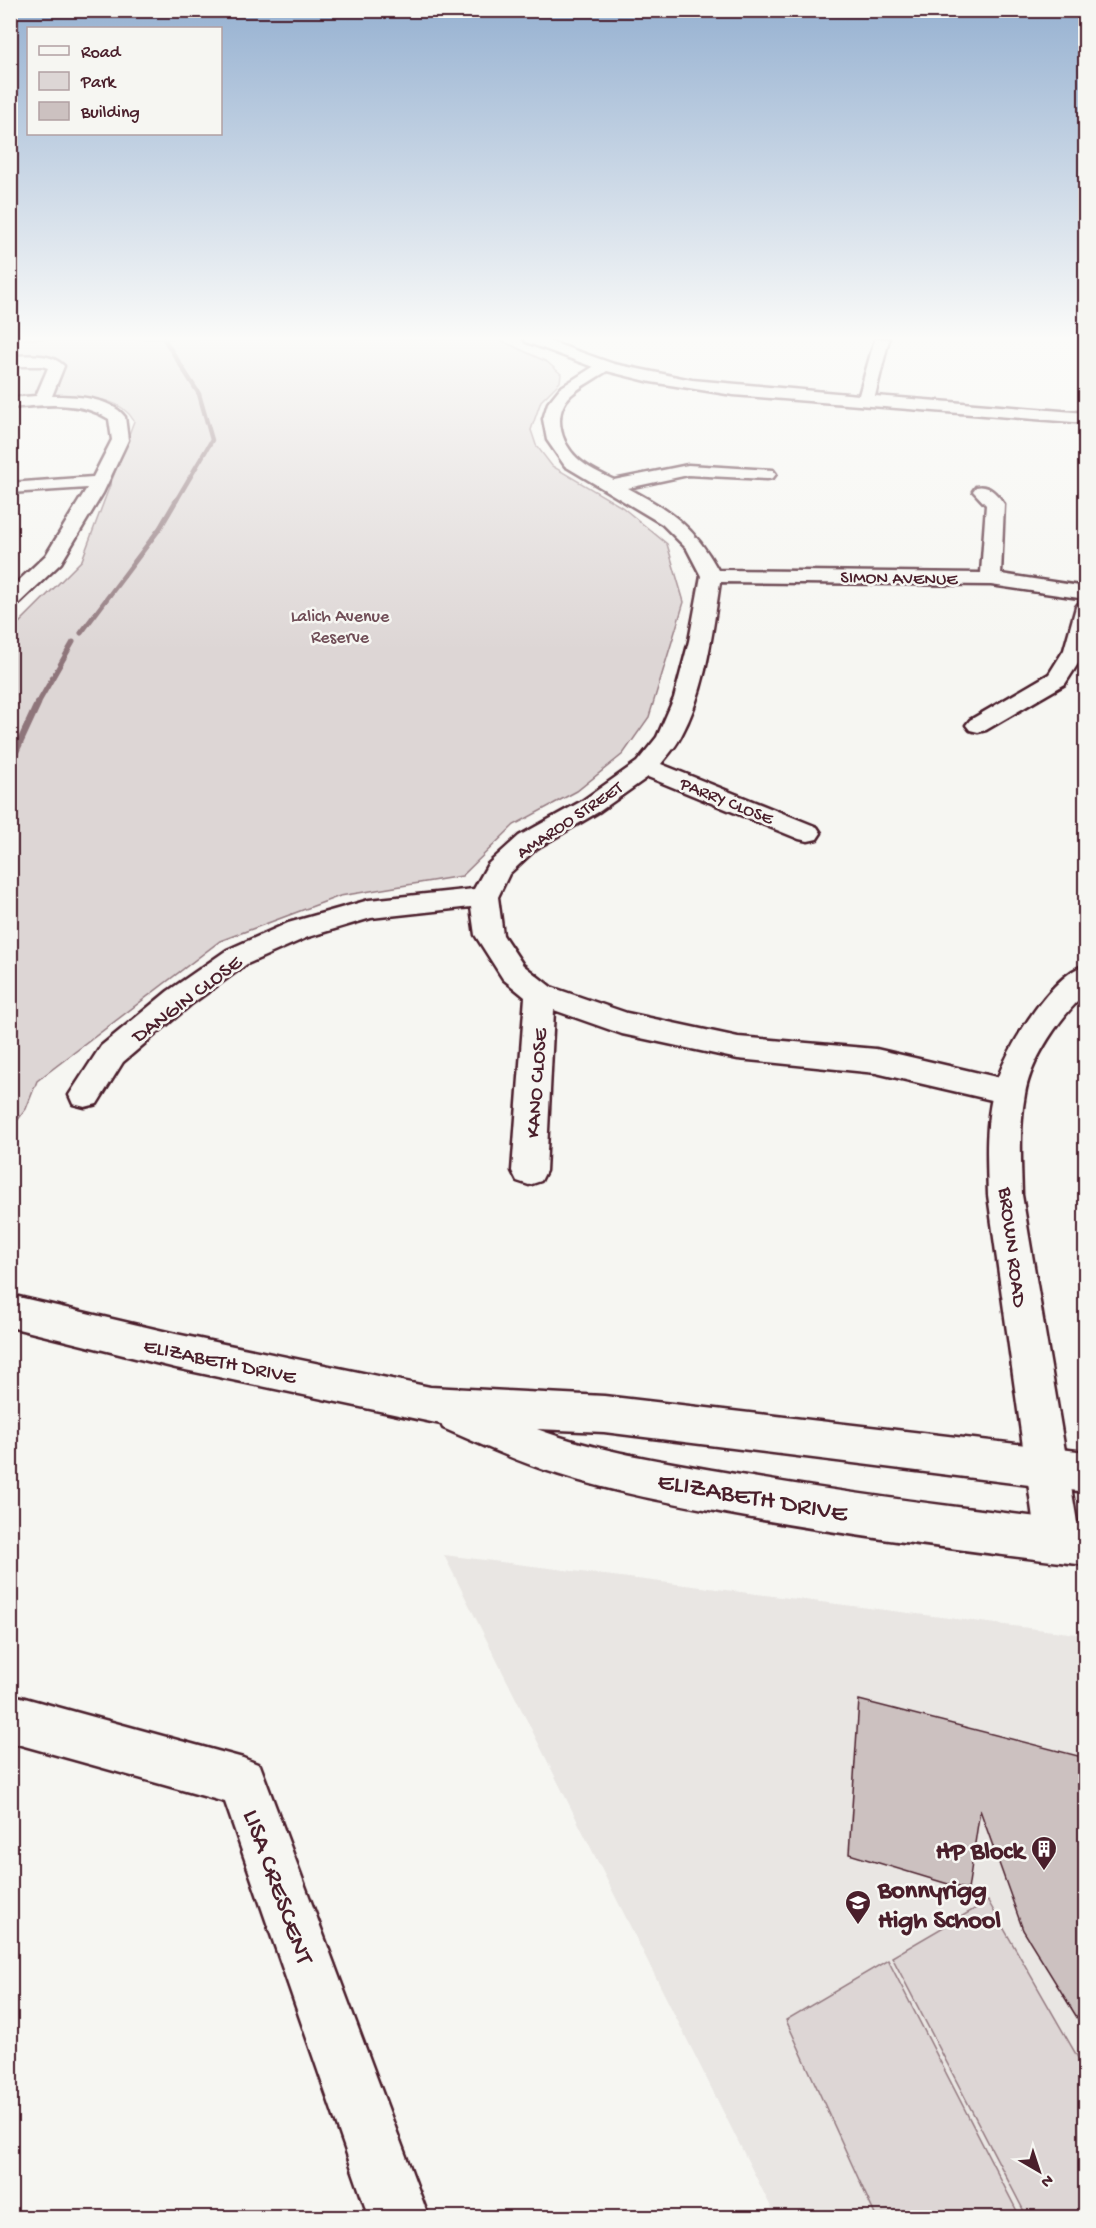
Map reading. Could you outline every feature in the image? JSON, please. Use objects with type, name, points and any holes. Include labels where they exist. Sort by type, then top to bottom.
[{"type":"street","points":[[10,601],[54,559],[99,482],[119,443]]},
{"type":"street","points":[[556,443],[571,462],[669,520],[695,546],[711,576]]},
{"type":"street","points":[[612,486],[688,470],[767,474]]},
{"type":"street","points":[[10,488],[99,482]]},
{"type":"street","points":[[982,491],[995,504],[991,579]]},
{"type":"street","name":"SIMON AVENUE","points":[[711,576],[991,579],[1086,593]]},
{"type":"street","name":"AMAROO STREET","points":[[484,897],[498,870],[528,842],[591,806],[646,767],[668,739],[686,698],[700,641],[711,576]]},
{"type":"street","points":[[978,725],[1057,678],[1075,651],[1086,607]]},
{"type":"street","name":"PARRY CLOSE","points":[[646,767],[808,833]]},
{"type":"street","points":[[484,897],[489,935],[513,972],[540,994],[622,1023],[738,1048],[876,1061],[1009,1092]]},
{"type":"street","name":"DANGIN CLOSE","points":[[85,1095],[112,1054],[179,998],[237,957],[298,930],[369,909],[484,897]]},
{"type":"street","name":"BROWN ROAD","points":[[1072,1542],[1067,1470],[1005,1195],[1004,1139],[1009,1092],[1029,1043],[1059,1000],[1086,975]]},
{"type":"street","name":"KANO CLOSE","points":[[529,1172],[540,994]]},
{"type":"street","name":"ELIZABETH DRIVE","points":[[10,1311],[176,1351],[430,1405],[604,1414],[1067,1470]]},
{"type":"street","name":"ELIZABETH DRIVE","points":[[430,1405],[569,1459],[699,1487],[789,1504],[1072,1542]]},
{"type":"street","name":"LISA CRESCENT","points":[[10,1718],[243,1782],[399,2217]]},
{"type":"shaded area","name":"Bonnyrigg High School","points":[[444,1555],[1085,1635],[1085,2217],[776,2217]]},
{"type":"green space","name":"Lalich Avenue Reserve","points":[[126,443],[535,443],[552,466],[622,507],[667,544],[684,602],[649,717],[623,754],[577,791],[514,825],[462,876],[340,896],[220,941],[37,1081],[26,1109],[11,1129],[11,631],[82,560]]},
{"type":"green space","points":[[988,1901],[1085,2070],[1086,2215],[1081,2217],[1027,2217],[892,1957]]},
{"type":"green space","points":[[888,1960],[1020,2217],[876,2217],[786,2020]]},
{"type":"building","name":"HP Block","points":[[859,1700],[1086,1758],[1086,2032],[1023,1930],[980,1810],[968,1890],[849,1854]]},
{"type":"waterway","points":[[176,501],[210,443]]},
{"type":"waterway","points":[[81,633],[160,528],[177,499]]},
{"type":"waterway","points":[[37,704],[73,642]]},
{"type":"waterway","points":[[10,764],[37,704]]},
{"type":"place","name":"HP Block","points":[[1044,1872]]},
{"type":"place","name":"Bonnyrigg High School","points":[[858,1926]]}]
